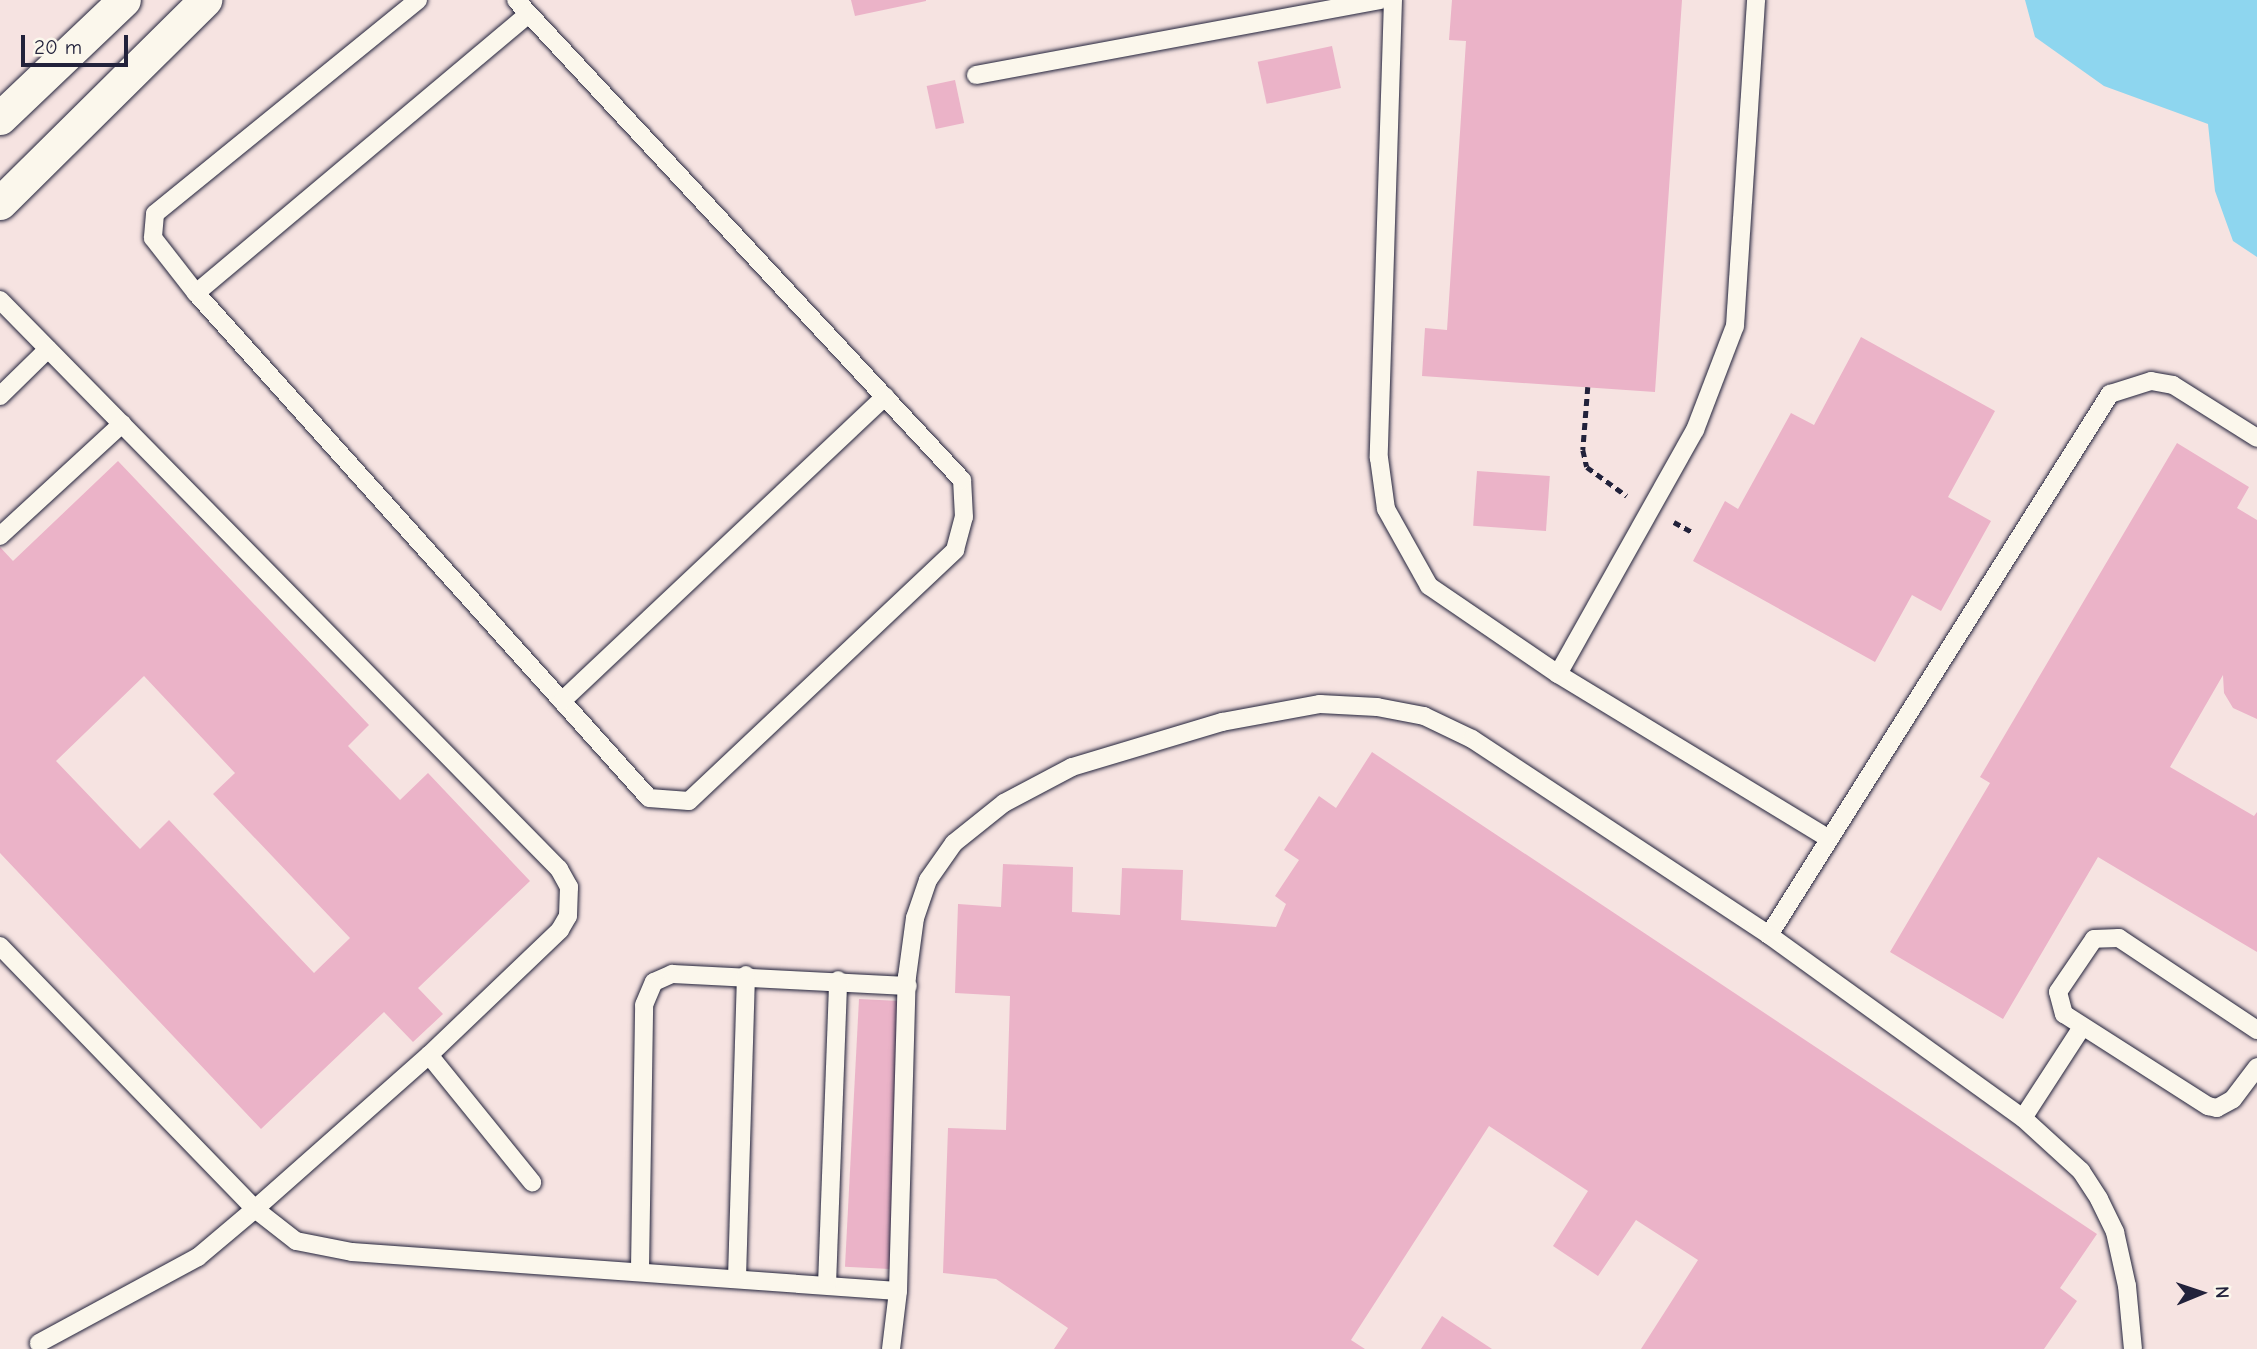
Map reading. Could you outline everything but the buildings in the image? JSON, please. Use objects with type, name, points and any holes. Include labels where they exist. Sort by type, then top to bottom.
[{"type":"street","points":[[0,118],[124,0]]},
{"type":"street","points":[[0,204],[205,0]]},
{"type":"lane","points":[[196,293],[523,7],[962,480],[964,517],[955,550],[689,801],[649,798],[196,293],[153,238],[155,214],[418,0]]},
{"type":"lane","points":[[976,75],[1380,0]]},
{"type":"lane","points":[[1393,0],[1379,458],[1386,509],[1429,586],[1558,674],[1829,839]]},
{"type":"lane","points":[[1558,674],[1695,430],[1735,326],[1756,0]]},
{"type":"lane","points":[[0,300],[559,869],[569,887],[568,916],[560,930],[429,1055],[255,1209],[198,1257],[45,1343],[38,1343]]},
{"type":"lane","points":[[0,396],[48,349]]},
{"type":"lane","points":[[1769,935],[2110,394],[2151,381],[2174,386],[2257,438]]},
{"type":"lane","points":[[562,701],[885,397]]},
{"type":"lane","points":[[0,536],[122,424]]},
{"type":"lane","points":[[891,1349],[898,1291],[908,985],[915,918],[928,880],[954,843],[1003,803],[1072,767],[1157,739],[1260,712],[1320,704],[1377,707],[1424,716],[1472,738],[1769,935],[2023,1118],[2081,1171],[2115,1232],[2127,1286],[2133,1349]]},
{"type":"lane","points":[[2257,1030],[2119,938],[2094,939],[2057,992],[2064,1014],[2207,1106],[2217,1108],[2233,1099],[2257,1068]]},
{"type":"lane","points":[[0,946],[255,1209],[296,1241],[314,1247],[640,1269],[898,1291]]},
{"type":"lane","points":[[640,1269],[644,1005],[654,982],[672,974],[747,975],[908,985]]},
{"type":"lane","points":[[737,1278],[747,975]]},
{"type":"lane","points":[[827,1285],[838,980]]},
{"type":"lane","points":[[2023,1118],[2082,1027]]},
{"type":"lane","points":[[429,1055],[532,1182]]},
{"type":"path","points":[[1587,387],[1583,450],[1587,467],[1602,482],[1692,532]]},
{"type":"shaded area","points":[[0,0],[2257,0],[2257,1349],[0,1349]]},
{"type":"water","points":[[2025,0],[2257,0],[2257,257],[2233,241],[2215,191],[2208,124],[2104,86],[2035,37]]}]
